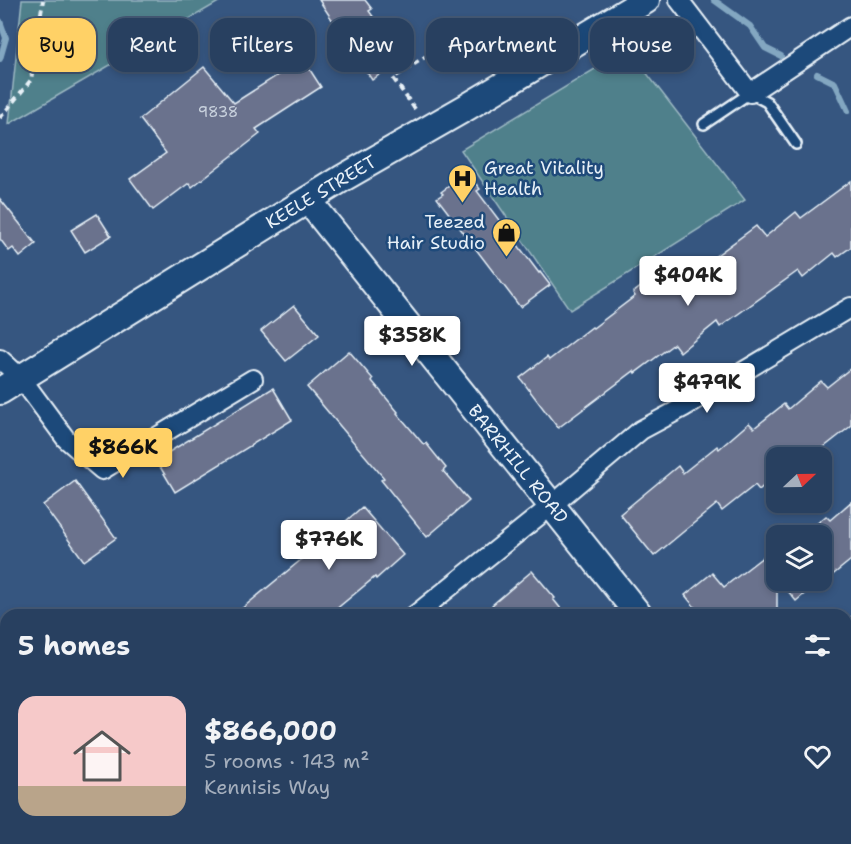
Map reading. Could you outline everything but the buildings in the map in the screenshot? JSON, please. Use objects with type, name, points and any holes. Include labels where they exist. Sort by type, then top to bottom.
[{"type":"main road","name":"KEELE STREET","points":[[10,384],[308,200],[646,0]]},
{"type":"main road","name":"BARRHILL ROAD","points":[[308,200],[634,609]]},
{"type":"street","points":[[679,0],[750,93],[851,26]]},
{"type":"street","points":[[422,609],[641,430],[684,407],[851,307]]},
{"type":"street","points":[[0,359],[10,384],[66,439],[102,470],[253,379]]},
{"type":"lane","points":[[705,124],[750,93],[767,102],[796,144]]},
{"type":"path","points":[[0,118],[31,80],[43,0]]},
{"type":"path","points":[[415,109],[393,78],[426,56]]},
{"type":"green space","points":[[22,0],[222,0],[191,18],[108,18],[108,66],[9,124],[18,38],[18,72],[96,72],[96,18],[20,18]]},
{"type":"green space","points":[[590,72],[646,72],[745,200],[570,310],[461,150]]},
{"type":"waterway","points":[[714,0],[750,26],[765,48],[781,56]]},
{"type":"waterway","points":[[0,21],[6,38],[0,59]]},
{"type":"waterway","points":[[817,74],[835,83],[848,111]]},
{"type":"place","name":"Great Vitality Health","points":[[463,204]]},
{"type":"place","name":"Teezed Hair Studio","points":[[506,258]]}]
